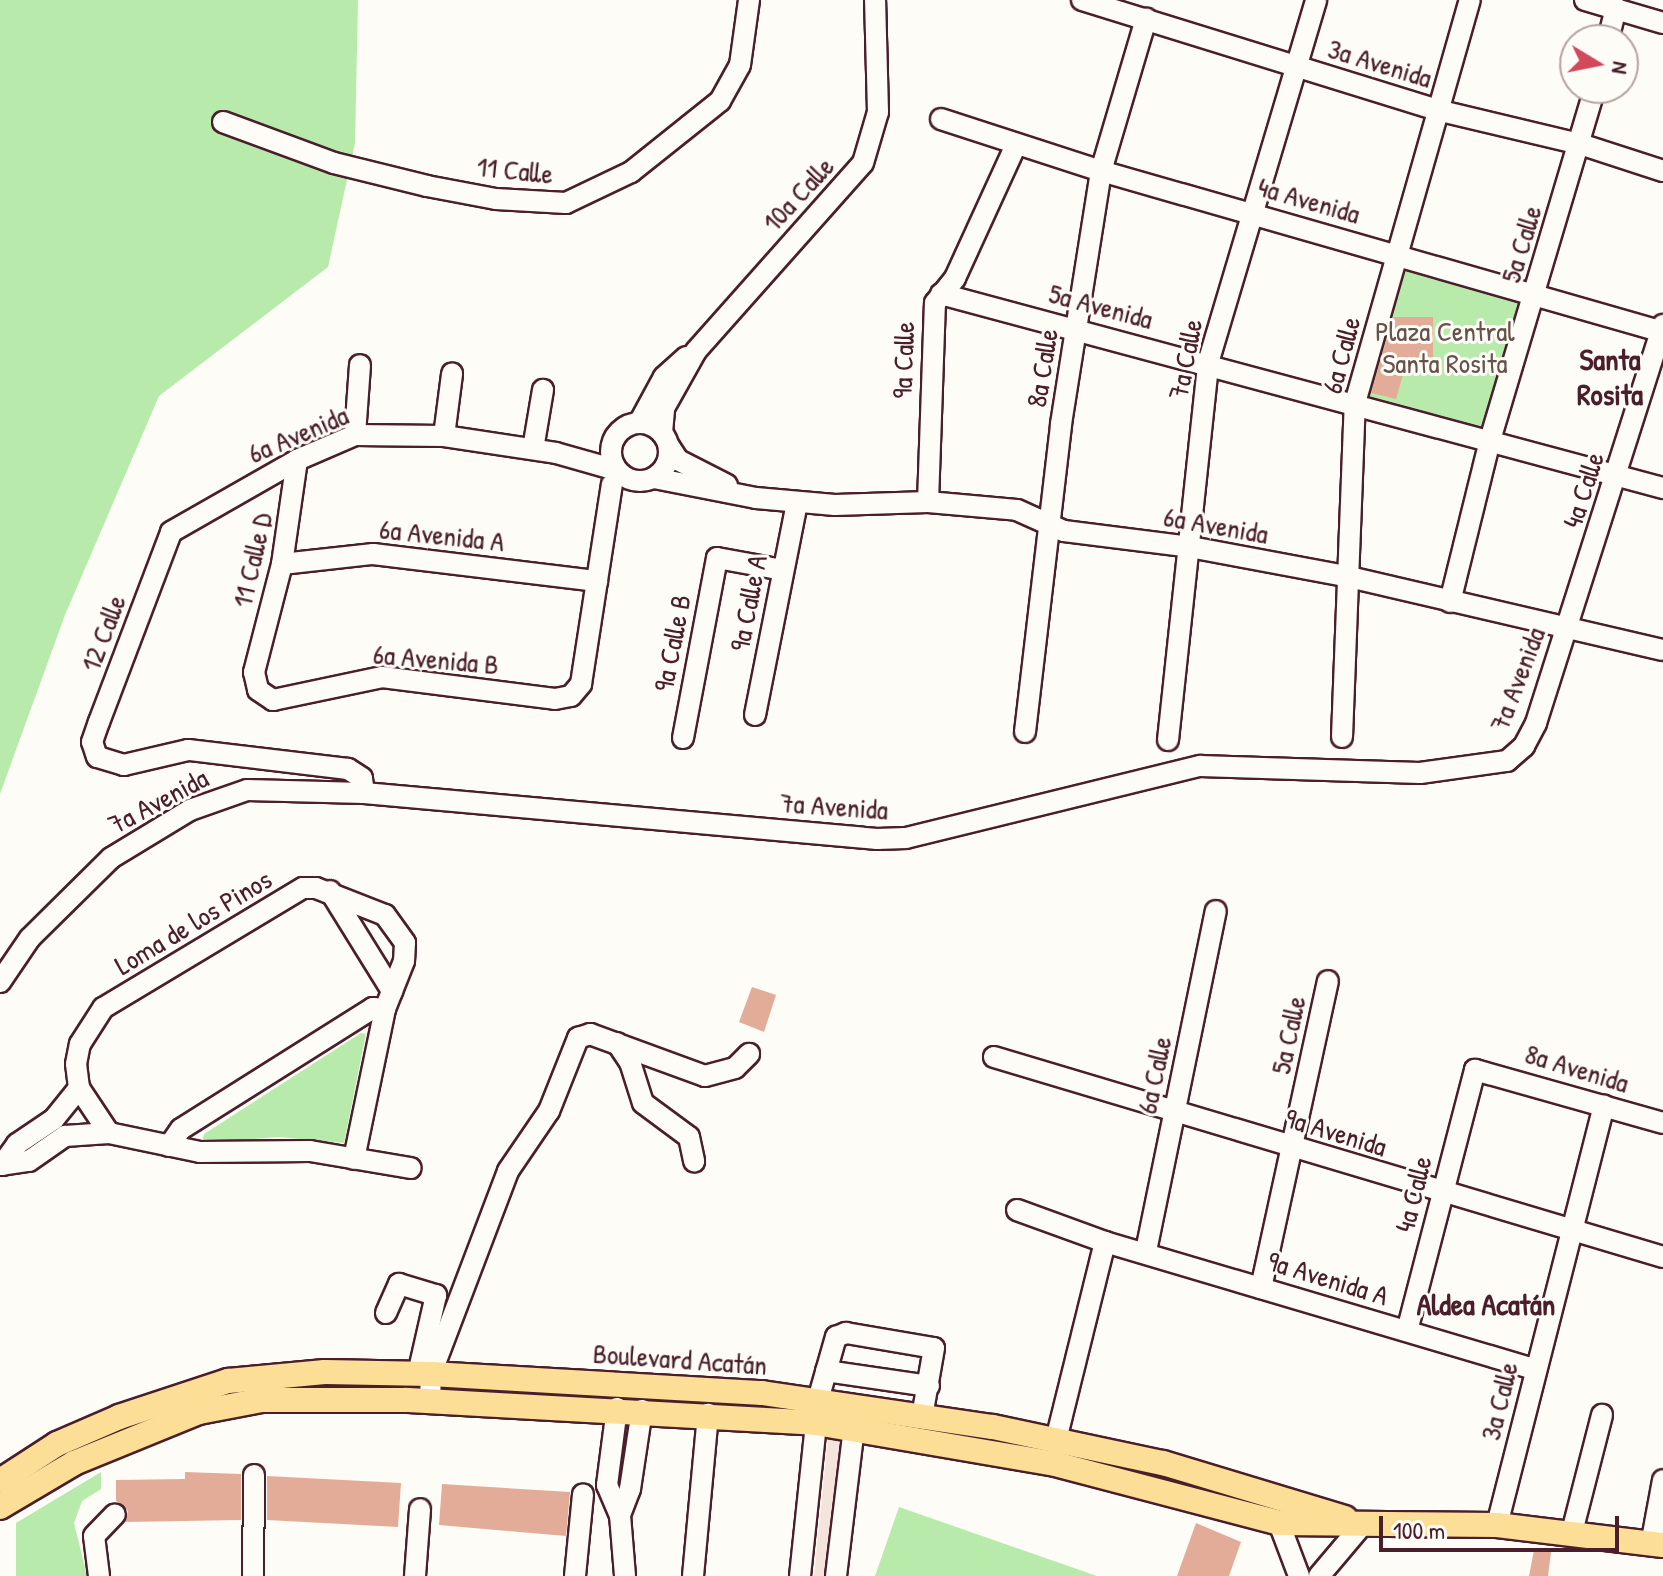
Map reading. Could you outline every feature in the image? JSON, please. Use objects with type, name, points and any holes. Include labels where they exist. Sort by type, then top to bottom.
[{"type":"main road","name":"Boulevard Acatán","points":[[3,1492],[57,1444],[107,1422],[228,1381],[256,1375],[425,1374],[817,1412],[922,1417],[1056,1440],[1163,1463],[1329,1519],[1363,1524],[1497,1525],[1657,1545]]},
{"type":"main road","name":"Boulevard Acatán","points":[[3,1492],[121,1442],[233,1404],[430,1401],[708,1414],[817,1412],[854,1428],[1051,1463],[1279,1523],[1329,1519]]},
{"type":"street","name":"11 Calle","points":[[223,122],[334,163],[427,186],[496,199],[566,203],[631,172],[720,101],[740,65],[749,0]]},
{"type":"street","name":"10a Calle","points":[[639,423],[664,377],[696,351],[863,163],[878,112],[875,0]]},
{"type":"street","name":"3a Avenida","points":[[1082,0],[1139,11],[1441,111],[1580,144],[1663,171]]},
{"type":"street","name":"7a Calle","points":[[1168,740],[1208,363],[1316,0]]},
{"type":"street","name":"6a Calle","points":[[1342,737],[1345,576],[1355,403],[1441,111],[1470,0]]},
{"type":"street","points":[[1585,0],[1663,23]]},
{"type":"street","points":[[1612,24],[1616,8]]},
{"type":"street","name":"8a Calle","points":[[1025,732],[1049,520],[1076,328],[1101,171],[1139,11]]},
{"type":"street","name":"5a Calle","points":[[1450,602],[1490,440],[1591,104]]},
{"type":"street","name":"4a Avenida","points":[[941,119],[1101,171],[1662,329]]},
{"type":"street","name":"9a Calle","points":[[928,502],[932,319],[941,294],[955,278],[1016,145]]},
{"type":"street","name":"5a Avenida","points":[[941,294],[1208,363],[1663,488]]},
{"type":"street","name":"4a Calle","points":[[1568,626],[1618,476],[1662,329]]},
{"type":"street","name":"10a Calle","points":[[665,440],[664,408],[696,351]]},
{"type":"street","points":[[355,435],[360,365]]},
{"type":"street","points":[[444,436],[452,374]]},
{"type":"street","points":[[533,449],[543,390]]},
{"type":"street","points":[[597,581],[614,477],[612,443],[622,428],[639,423],[665,440],[667,465],[654,478],[637,482],[614,477]]},
{"type":"street","name":"6a Avenida","points":[[171,532],[190,517],[297,460],[355,435],[444,436],[533,449],[556,453],[614,477]]},
{"type":"street","name":"6a Avenida","points":[[665,440],[688,466],[756,498]]},
{"type":"street","name":"6a Avenida","points":[[556,453],[596,450],[612,443]]},
{"type":"street","name":"11 Calle D","points":[[254,672],[282,564],[297,460]]},
{"type":"street","name":"6a Avenida","points":[[654,478],[756,498],[797,502],[928,502],[1017,510],[1049,520],[1064,531],[1190,547],[1345,576],[1663,650]]},
{"type":"street","name":"9a Calle A","points":[[755,715],[797,502]]},
{"type":"street","name":"12 Calle","points":[[171,532],[99,722],[92,744],[95,755],[107,764],[124,765],[188,750],[348,769],[361,775],[364,793]]},
{"type":"street","name":"6a Avenida A","points":[[282,564],[373,554],[597,581]]},
{"type":"street","name":"9a Calle B","points":[[683,738],[717,558],[783,570]]},
{"type":"street","name":"6a Avenida B","points":[[254,672],[258,690],[273,700],[382,677],[555,699],[571,696],[581,684],[597,581]]},
{"type":"street","name":"7a Avenida","points":[[0,982],[30,938],[111,858],[179,816],[234,792],[364,793],[877,839],[906,838],[1200,766],[1420,773],[1464,770],[1507,761],[1524,746],[1568,626]]},
{"type":"street","name":"Loma de los Pinos","points":[[79,1088],[80,1044],[103,1008],[303,888],[330,891],[385,915],[398,927],[406,952],[388,1000],[354,1159]]},
{"type":"street","points":[[169,1146],[181,1129],[388,1000],[330,891]]},
{"type":"street","name":"6a Calle","points":[[1146,1251],[1216,911]]},
{"type":"street","name":"5a Calle","points":[[1261,1288],[1328,981]]},
{"type":"street","points":[[425,1374],[508,1171],[549,1111],[571,1047],[590,1034],[705,1076],[735,1068],[749,1054]]},
{"type":"street","points":[[617,1043],[630,1062],[643,1103],[689,1137],[694,1161]]},
{"type":"street","name":"9a Avenida","points":[[994,1057],[1175,1109],[1291,1148],[1567,1232],[1663,1257]]},
{"type":"street","name":"4a Calle","points":[[1407,1331],[1475,1070]]},
{"type":"street","name":"8a Avenida","points":[[1475,1070],[1663,1123]]},
{"type":"street","points":[[60,1128],[79,1088]]},
{"type":"street","points":[[79,1088],[109,1133]]},
{"type":"street","name":"3a Calle","points":[[1497,1525],[1567,1232],[1604,1105]]},
{"type":"street","points":[[1,1165],[17,1144],[60,1128],[109,1133],[200,1152],[310,1151],[411,1168]]},
{"type":"street","points":[[1017,1210],[1105,1242],[1056,1440]]},
{"type":"street","name":"9a Avenida A","points":[[1105,1242],[1146,1251],[1535,1369]]},
{"type":"street","points":[[386,1313],[399,1284],[436,1295],[425,1374],[430,1401]]},
{"type":"street","points":[[800,1576],[817,1412],[836,1337],[846,1333],[934,1348],[922,1417]]},
{"type":"street","points":[[826,1371],[929,1386]]},
{"type":"street","points":[[617,1408],[607,1485],[620,1515],[625,1576]]},
{"type":"street","points":[[620,1515],[632,1478],[642,1410]]},
{"type":"street","points":[[693,1576],[708,1414]]},
{"type":"street","points":[[1572,1532],[1602,1415]]},
{"type":"street","points":[[836,1576],[854,1428]]},
{"type":"street","points":[[253,1576],[254,1475]]},
{"type":"street","points":[[1657,1545],[1663,1480]]},
{"type":"street","points":[[575,1576],[583,1494]]},
{"type":"street","points":[[415,1576],[420,1509]]},
{"type":"street","points":[[99,1576],[94,1536],[115,1514]]},
{"type":"street","points":[[1279,1523],[1299,1576]]},
{"type":"street","points":[[1319,1576],[1363,1524]]},
{"type":"shaded area","points":[[828,1437],[863,1439],[847,1576],[814,1576]]},
{"type":"green space","points":[[0,0],[358,0],[355,143],[328,267],[159,396],[65,615],[0,794]]},
{"type":"green space","name":"Plaza Central Santa Rosita","points":[[1399,254],[1536,293],[1490,440],[1355,403]]},
{"type":"green space","points":[[361,1033],[366,1034],[344,1143],[278,1137],[202,1143],[204,1134]]},
{"type":"green space","points":[[101,1472],[101,1489],[82,1501],[74,1523],[87,1576],[16,1576],[16,1523]]},
{"type":"green space","points":[[899,1507],[1097,1576],[875,1576]]},
{"type":"building","points":[[1393,317],[1433,317],[1433,358],[1420,359],[1420,369],[1405,368],[1396,399],[1371,393]]},
{"type":"building","points":[[752,987],[776,995],[764,1032],[739,1022]]},
{"type":"building","points":[[185,1472],[241,1474],[241,1520],[125,1522],[128,1511],[116,1501],[116,1480],[185,1479]]},
{"type":"building","points":[[267,1476],[401,1483],[398,1527],[267,1520]]},
{"type":"building","points":[[442,1484],[570,1492],[566,1536],[439,1525]]},
{"type":"building","points":[[1196,1523],[1241,1542],[1229,1576],[1177,1576]]},
{"type":"building","points":[[1534,1550],[1551,1552],[1548,1576],[1529,1576]]},
{"type":"district","name":"Santa Rosita","points":[[1610,376]]},
{"type":"district","name":"Aldea Acatán","points":[[1486,1304]]}]
